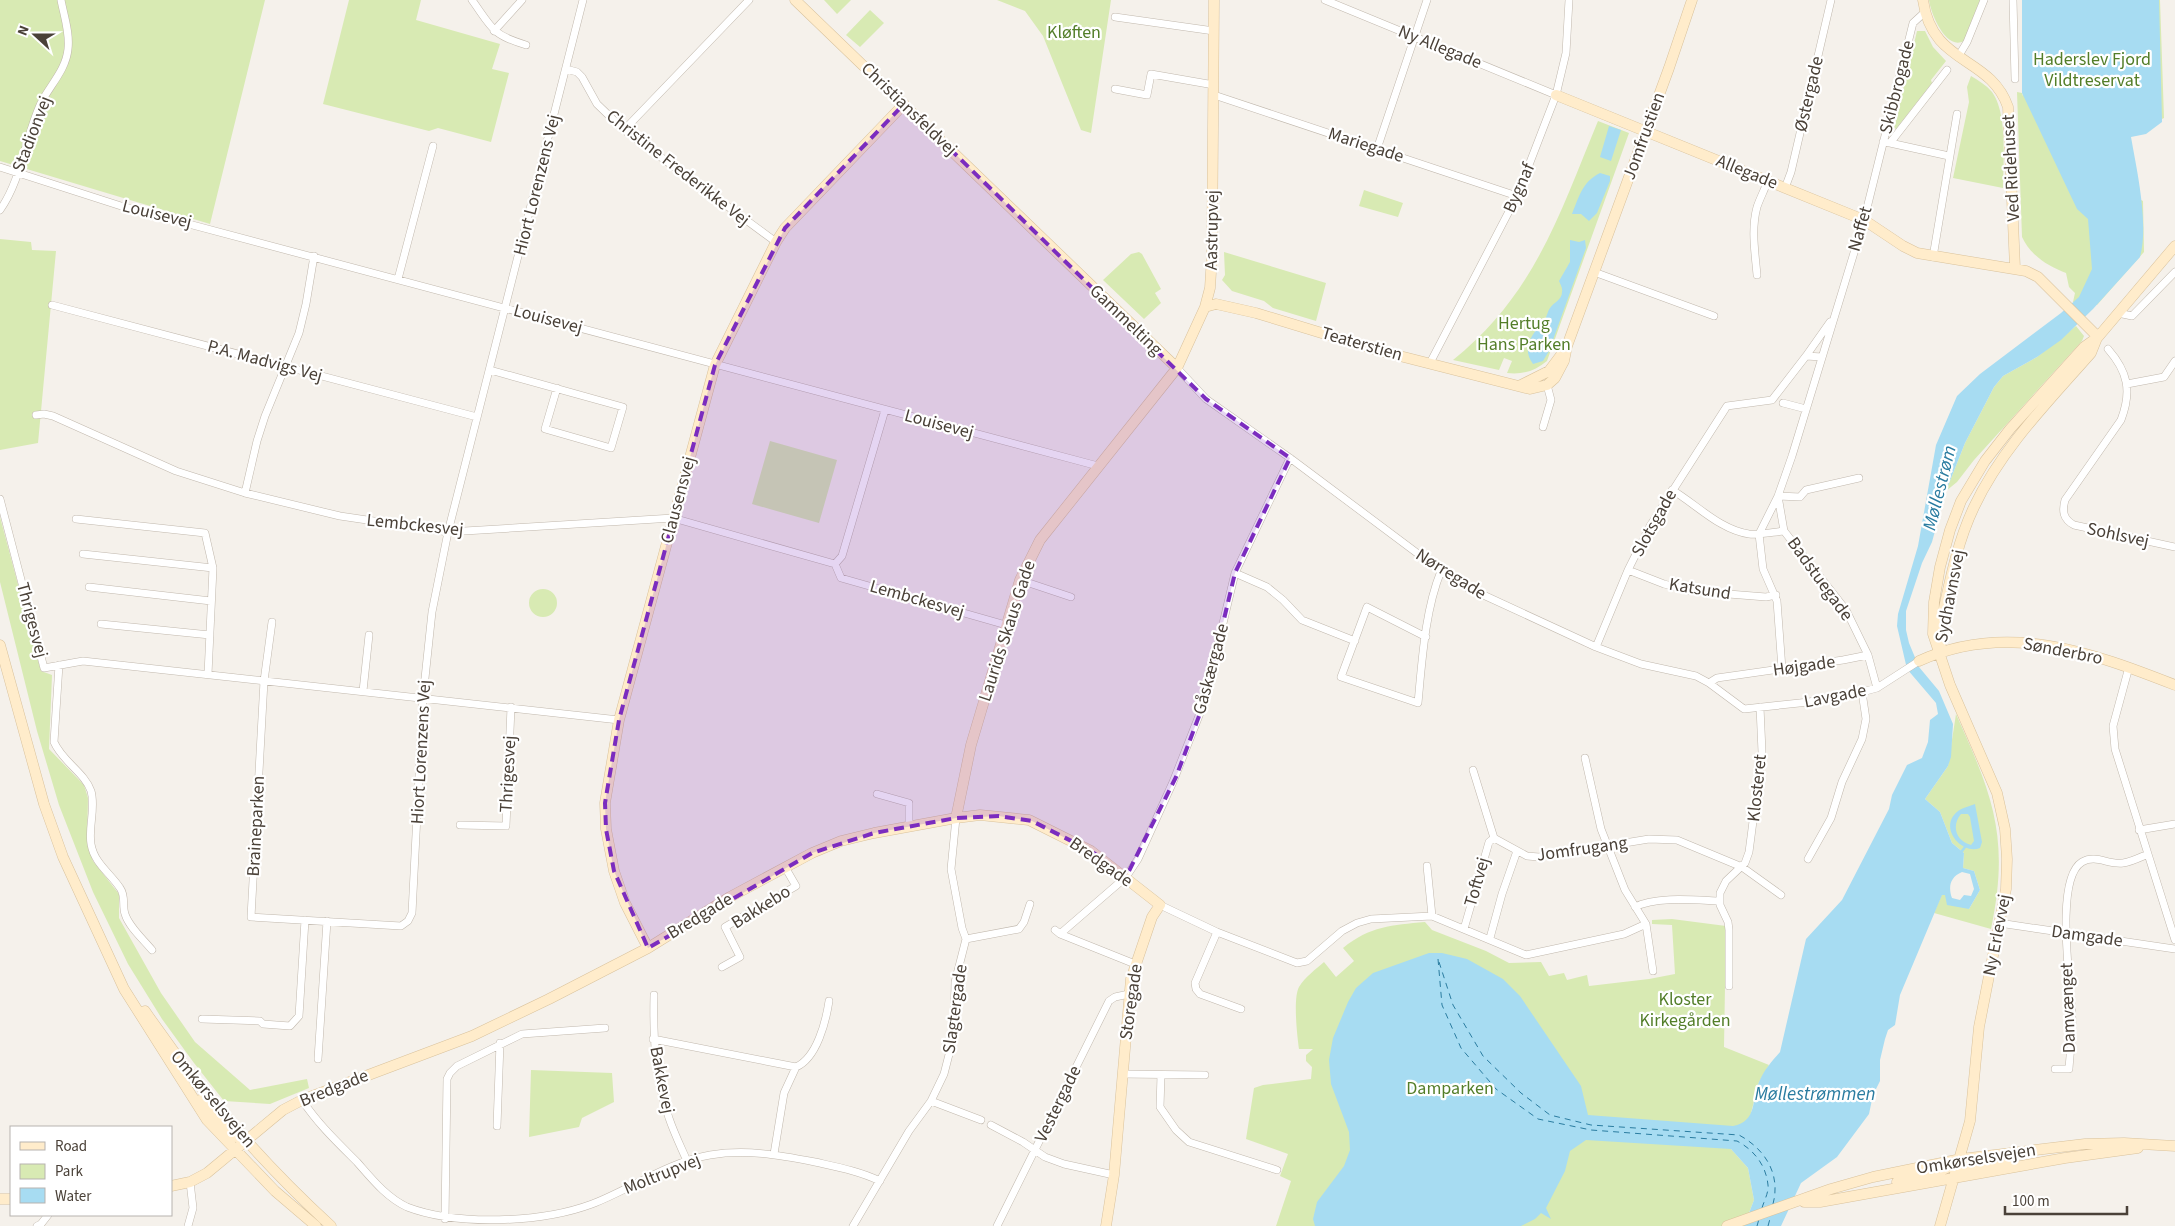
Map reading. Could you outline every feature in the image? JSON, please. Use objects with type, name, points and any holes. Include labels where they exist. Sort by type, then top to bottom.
[{"type":"street","name":"Stadionvej","points":[[0,210],[17,173],[41,104],[66,62],[68,32],[61,0]]},
{"type":"street","points":[[472,0],[494,31],[504,38],[526,45]]},
{"type":"street","points":[[494,31],[522,0]]},
{"type":"street","name":"Hiort Lorenzens Vej","points":[[327,921],[401,926],[408,921],[412,913],[423,697],[432,612],[448,532],[583,0]]},
{"type":"street","points":[[624,130],[749,0]]},
{"type":"street","name":"Christiansfeldvej","points":[[796,0],[1022,217]]},
{"type":"street","name":"Aastrupvej","points":[[1177,368],[1205,307],[1211,280],[1214,0]]},
{"type":"street","name":"Ny Allegade","points":[[1324,0],[1556,95]]},
{"type":"street","points":[[1378,149],[1427,0]]},
{"type":"street","name":"Bygnaf","points":[[1430,363],[1517,196],[1556,95],[1566,53],[1568,0]]},
{"type":"street","name":"Jomfrustien","points":[[1547,385],[1560,370],[1692,0]]},
{"type":"street","name":"Østergade","points":[[1785,188],[1791,172],[1831,0]]},
{"type":"street","points":[[1923,0],[1925,12]]},
{"type":"street","points":[[1958,57],[1967,42],[1984,0]]},
{"type":"street","points":[[2013,0],[2015,79]]},
{"type":"street","name":"Ved Ridehuset","points":[[1925,12],[1934,33],[1949,50],[1993,80],[2004,95],[2008,107],[2015,268]]},
{"type":"street","name":"Skibbrogade","points":[[1886,142],[1913,23],[1925,12]]},
{"type":"street","points":[[1115,17],[1214,31]]},
{"type":"street","name":"Christine Frederikke Vej","points":[[566,69],[577,72],[582,77],[598,104],[624,130],[776,242]]},
{"type":"street","name":"Skibbrogade","points":[[1886,142],[1947,70]]},
{"type":"street","points":[[1115,89],[1147,95],[1151,74],[1214,90]]},
{"type":"street","name":"Mariegade","points":[[1214,90],[1378,149],[1517,196]]},
{"type":"street","name":"Allegade","points":[[1556,95],[1864,220],[1917,253],[1933,257],[2015,268],[2038,277],[2098,337]]},
{"type":"street","name":"Clausensvej","points":[[648,948],[625,903],[614,872],[606,829],[605,803],[619,720],[715,365],[776,242],[785,228],[904,104]]},
{"type":"street","points":[[1933,257],[1957,114]]},
{"type":"street","points":[[1886,142],[1949,156]]},
{"type":"street","name":"Naffet","points":[[1759,534],[1778,496],[1835,316],[1886,142]]},
{"type":"street","points":[[398,278],[433,146]]},
{"type":"street","name":"Louisevej","points":[[0,167],[121,206],[398,278],[715,365],[1098,466]]},
{"type":"street","points":[[1757,275],[1754,235],[1755,221],[1757,206],[1768,180]]},
{"type":"street","name":"Gammelting","points":[[1022,217],[1177,368],[1206,399],[1233,418]]},
{"type":"street","name":"Sydhavnsvej","points":[[1940,651],[1933,634],[1934,602],[1940,566],[1950,530],[1961,501],[1985,461],[2010,429],[2084,347],[2098,337],[2175,246]]},
{"type":"street","points":[[246,493],[257,441],[286,367],[305,311],[314,256]]},
{"type":"street","points":[[1594,272],[1714,316]]},
{"type":"street","points":[[2118,313],[2132,316],[2175,272]]},
{"type":"street","name":"Teaterstien","points":[[1205,307],[1216,304],[1256,314],[1518,386]]},
{"type":"street","name":"P.A. Madvigs Vej","points":[[52,305],[478,417]]},
{"type":"street","name":"Naffet","points":[[1726,406],[1772,400],[1835,316]]},
{"type":"street","name":"Jomfrustien","points":[[1518,386],[1549,370],[1567,346]]},
{"type":"street","points":[[2108,349],[2119,362],[2127,384],[2164,377],[2175,361]]},
{"type":"street","points":[[1806,356],[1822,357]]},
{"type":"street","name":"Laurids Skaus Gade","points":[[966,939],[951,869],[956,818],[969,754],[1020,580],[1040,540],[1098,466],[1161,391],[1177,368]]},
{"type":"street","points":[[490,370],[557,388],[623,407],[611,448],[545,429],[557,388]]},
{"type":"street","name":"Sohlsvej","points":[[2127,384],[2126,408],[2121,420],[2065,500],[2063,508],[2065,516],[2067,521],[2074,525],[2175,547]]},
{"type":"street","points":[[1518,386],[1530,389],[1547,385],[1551,400],[1543,427]]},
{"type":"street","points":[[1783,404],[1806,409]]},
{"type":"street","name":"Slotsgade","points":[[1596,647],[1628,570],[1672,490],[1726,406]]},
{"type":"street","points":[[835,564],[842,556],[885,410]]},
{"type":"street","name":"Lembckesvej","points":[[36,415],[53,416],[176,471],[246,493],[340,516],[448,532],[673,518],[835,564],[841,578],[1006,625]]},
{"type":"street","name":"Nørregade","points":[[1233,418],[1290,458],[1440,571],[1466,587],[1596,647],[1640,664],[1696,676],[1709,683],[1744,709]]},
{"type":"street","name":"Gåskærgade","points":[[1135,964],[1058,932],[1126,877],[1138,859],[1173,782],[1204,703],[1235,573],[1290,458]]},
{"type":"street","points":[[1778,496],[1800,497],[1806,490],[1859,478]]},
{"type":"street","points":[[1672,490],[1717,522],[1740,531],[1759,534],[1784,530]]},
{"type":"street","name":"Naffet","points":[[1778,496],[1784,530]]},
{"type":"street","name":"Thrigesvej","points":[[0,499],[44,668],[82,661],[619,720]]},
{"type":"street","points":[[76,519],[205,533],[213,568],[208,674]]},
{"type":"street","name":"Badstuegade","points":[[1784,530],[1846,610],[1868,654],[1877,688]]},
{"type":"street","points":[[1759,534],[1764,569],[1776,595],[1782,669]]},
{"type":"street","points":[[83,554],[213,568]]},
{"type":"street","name":"Katsund","points":[[1628,570],[1664,584],[1691,591],[1766,597],[1776,595]]},
{"type":"street","points":[[1426,637],[1367,606],[1342,677],[1418,703],[1426,637],[1440,571]]},
{"type":"street","points":[[1235,573],[1267,587],[1283,600],[1302,620],[1355,641]]},
{"type":"street","points":[[1020,580],[1071,597]]},
{"type":"street","points":[[90,587],[212,601]]},
{"type":"street","points":[[264,681],[272,622]]},
{"type":"street","points":[[101,624],[210,635]]},
{"type":"street","points":[[363,691],[369,635]]},
{"type":"street","name":"Sønderbro","points":[[1919,661],[1940,651],[2011,642],[2044,644],[2070,649],[2129,667],[2175,685]]},
{"type":"street","name":"Omkørselsvejen","points":[[0,644],[44,804],[63,858],[124,989],[207,1120],[275,1191],[316,1226]]},
{"type":"street","name":"Ny Erlevvej","points":[[1940,651],[1950,685],[1994,785],[2005,830],[2006,889],[1979,1027],[1970,1121],[1961,1158],[1940,1226]]},
{"type":"street","name":"Højgade","points":[[1709,683],[1717,678],[1843,660],[1868,654]]},
{"type":"street","name":"Lavgade","points":[[1744,709],[1809,702],[1877,688],[1919,661]]},
{"type":"street","points":[[59,665],[54,742],[58,752],[90,790],[92,800],[90,842],[93,853],[97,861],[122,889],[124,912],[128,921],[152,950]]},
{"type":"street","points":[[2129,667],[2116,714],[2113,736],[2139,830],[2175,940]]},
{"type":"street","name":"Braineparken","points":[[264,681],[251,917],[327,921]]},
{"type":"street","points":[[1808,859],[1830,818],[1848,766],[1862,739],[1866,719],[1862,692]]},
{"type":"street","name":"Thrigesvej","points":[[460,825],[506,826],[511,707]]},
{"type":"street","name":"Klosteret","points":[[1719,901],[1720,893],[1726,881],[1745,864],[1751,842],[1762,752],[1760,707]]},
{"type":"street","points":[[1586,758],[1601,829],[1624,890],[1646,924],[1654,970]]},
{"type":"street","points":[[1474,770],[1494,838]]},
{"type":"street","points":[[877,794],[909,803],[909,827]]},
{"type":"street","name":"Bredgade","points":[[172,1186],[190,1182],[207,1173],[283,1110],[302,1100],[472,1036],[549,999],[648,948],[730,897],[785,867],[841,841],[956,818],[999,816],[1032,821],[1091,851],[1160,905]]},
{"type":"street","points":[[2139,830],[2175,824]]},
{"type":"street","name":"Jomfrugang","points":[[1494,838],[1527,856],[1539,857],[1649,839],[1677,840],[1742,867]]},
{"type":"street","name":"Toftvej","points":[[1464,929],[1488,842],[1494,838]]},
{"type":"street","points":[[1490,938],[1502,894],[1517,851]]},
{"type":"street","points":[[2065,932],[2069,882],[2080,863],[2091,859],[2100,859],[2123,863],[2148,854]]},
{"type":"street","points":[[1426,866],[1432,916]]},
{"type":"street","name":"Bakkebo","points":[[722,967],[740,957],[725,927],[796,886],[785,867]]},
{"type":"street","points":[[1742,867],[1781,894]]},
{"type":"street","points":[[1635,908],[1642,904],[1672,900],[1719,901],[1728,922],[1729,930],[1729,986]]},
{"type":"street","name":"Slagtergade","points":[[853,1226],[909,1131],[931,1100],[950,1056],[954,1035],[955,982],[966,939],[1019,929],[1024,922],[1030,904]]},
{"type":"street","points":[[1160,905],[1217,932],[1298,963],[1307,961],[1342,931],[1357,923],[1371,919],[1432,916],[1490,938],[1526,955],[1624,934],[1646,924]]},
{"type":"street","name":"Storegade","points":[[1106,1226],[1114,1175],[1129,994],[1135,964],[1152,917],[1160,905]]},
{"type":"street","points":[[202,1019],[260,1021],[263,1024],[290,1026],[299,1016],[305,920]]},
{"type":"street","points":[[318,1058],[327,921]]},
{"type":"street","name":"Damgade","points":[[1999,923],[2175,949]]},
{"type":"street","points":[[1217,932],[1195,983],[1196,989],[1200,994],[1241,1009]]},
{"type":"street","name":"Damvænget","points":[[2055,1069],[2069,1069],[2072,1017],[2065,932]]},
{"type":"street","name":"Omkørselsvejen","points":[[112,960],[168,1045],[210,1100],[314,1211],[331,1226]]},
{"type":"street","name":"Vestergade","points":[[997,1226],[1109,1001],[1115,997],[1129,994]]},
{"type":"street","name":"Bakkevej","points":[[654,995],[653,1039],[658,1077],[668,1117],[687,1161]]},
{"type":"street","points":[[653,1039],[796,1067],[804,1064],[826,1025],[830,1001]]},
{"type":"street","points":[[445,1219],[447,1079],[450,1073],[457,1066],[500,1043],[522,1034],[605,1028]]},
{"type":"street","points":[[497,1126],[500,1043]]},
{"type":"street","points":[[774,1154],[784,1093],[796,1067]]},
{"type":"street","points":[[1122,1074],[1205,1075]]},
{"type":"street","points":[[1162,1075],[1160,1107],[1176,1130],[1189,1142],[1278,1170]]},
{"type":"street","points":[[182,1082],[196,1095],[227,1132],[234,1138],[247,1141]]},
{"type":"street","name":"Moltrupvej","points":[[302,1100],[316,1122],[380,1188],[407,1207],[445,1219],[465,1222],[513,1220],[555,1214],[591,1204],[687,1161],[728,1153],[774,1154],[850,1170],[880,1181]]},
{"type":"street","points":[[931,1100],[981,1120]]},
{"type":"street","points":[[991,1125],[1045,1157],[1064,1164],[1114,1175]]},
{"type":"street","name":"Omkørselsvejen","points":[[1727,1226],[1831,1189],[1961,1158],[2086,1144],[2175,1146]]},
{"type":"street","name":"Omkørselsvejen","points":[[1798,1202],[1820,1202],[1871,1194],[2065,1158],[2158,1145]]},
{"type":"street","points":[[1955,1178],[1966,1168],[2030,1155],[2041,1148]]},
{"type":"street","points":[[234,1150],[252,1159],[289,1194],[314,1211]]},
{"type":"street","points":[[1871,1194],[1881,1186],[1939,1173],[1949,1168],[1961,1158]]},
{"type":"street","points":[[188,1226],[193,1208],[190,1182]]},
{"type":"street","points":[[38,1226],[47,1216]]},
{"type":"highlighted area","points":[[904,104],[1206,399],[1290,458],[1235,573],[1204,703],[1176,777],[1126,877],[1091,851],[1032,821],[999,816],[956,818],[874,833],[812,853],[648,948],[614,871],[606,829],[605,803],[619,720],[715,365],[785,228]]},
{"type":"green space","points":[[0,0],[265,0],[210,224],[0,161]]},
{"type":"green space","points":[[349,0],[421,0],[416,20],[500,44],[492,69],[509,73],[491,142],[438,128],[429,131],[323,104]]},
{"type":"green space","points":[[824,0],[851,0],[837,14]]},
{"type":"green space","name":"Kløften","points":[[997,0],[1111,0],[1091,133],[1081,130],[1043,36],[1025,11]]},
{"type":"green space","points":[[1929,0],[1980,0],[1964,41],[1957,43],[1951,41],[1940,29]]},
{"type":"green space","name":"Haderslev Fjord Vildtreservat","points":[[2022,0],[2160,0],[2164,118],[2128,136],[2122,190],[2143,201],[2144,252],[2097,305],[2073,302],[2075,293],[2069,287],[2066,273],[2041,260],[2030,250],[2022,237],[2017,92],[2022,93],[2023,96]]},
{"type":"green space","points":[[870,10],[884,23],[860,47],[846,35]]},
{"type":"green space","points":[[1917,31],[1925,31],[1933,47],[1946,61],[1931,80],[1932,83],[1896,129],[1894,128]]},
{"type":"green space","points":[[1971,76],[1985,85],[1997,101],[2004,138],[2003,188],[1953,178],[1969,102],[1967,87]]},
{"type":"green space","name":"Hertug Hans Parken","points":[[1598,121],[1629,133],[1547,361],[1528,372],[1507,373],[1512,361],[1504,358],[1499,370],[1453,360],[1481,335],[1505,308],[1525,280],[1557,221]]},
{"type":"green space","points":[[1364,190],[1403,203],[1398,217],[1359,206]]},
{"type":"green space","points":[[0,239],[31,242],[32,250],[56,251],[38,443],[0,450]]},
{"type":"green space","points":[[1139,252],[1142,254],[1161,289],[1155,293],[1161,303],[1144,319],[1103,280],[1131,254]]},
{"type":"green space","points":[[1224,252],[1326,283],[1316,321],[1273,308],[1264,301],[1232,291],[1222,280],[1225,275]]},
{"type":"green space","points":[[2076,326],[2084,336],[2082,341],[1974,460],[1957,482],[1946,491],[1965,443],[1994,387],[2003,376],[2037,357]]},
{"type":"green space","points":[[770,441],[837,460],[819,523],[752,504]]},
{"type":"green space","points":[[0,517],[41,671],[52,675],[49,749],[84,785],[88,798],[87,844],[93,861],[119,894],[119,918],[161,993],[195,1042],[250,1090],[307,1079],[309,1088],[270,1104],[224,1101],[162,1019],[128,964],[93,892],[59,805],[37,731],[0,582]]},
{"type":"green space","points":[[543,589],[553,593],[557,603],[553,613],[543,617],[533,613],[529,603],[533,593]]},
{"type":"green space","points":[[1956,714],[1980,769],[1994,818],[1998,843],[1999,869],[1991,929],[1934,913],[1942,894],[1969,909],[1980,890],[1974,871],[1963,868],[1964,853],[1952,843],[1940,812],[1925,799],[1948,766]]},
{"type":"green space","name":"Damparken","points":[[1672,919],[1726,926],[1724,1047],[1769,1065],[1759,1082],[1750,1117],[1743,1124],[1731,1149],[1748,1168],[1754,1200],[1744,1226],[1276,1226],[1291,1181],[1280,1176],[1288,1154],[1246,1139],[1254,1088],[1263,1085],[1311,1079],[1312,1067],[1306,1061],[1306,1055],[1313,1049],[1299,1049],[1296,999],[1301,983],[1324,962],[1336,977],[1354,961],[1343,948],[1353,941],[1382,928],[1425,922],[1432,930],[1486,951],[1509,963],[1541,962],[1549,976],[1564,973],[1567,980],[1587,975],[1589,986],[1649,979],[1675,974],[1672,925],[1652,924],[1652,920]]},
{"type":"green space","points":[[531,1070],[612,1073],[614,1102],[582,1118],[579,1127],[529,1137]]},
{"type":"water","points":[[2022,0],[2159,0],[2162,122],[2146,134],[2131,137],[2143,213],[2140,257],[2093,309],[2061,340],[2037,357],[2003,376],[1994,387],[1965,443],[1946,491],[1932,542],[1922,563],[1906,611],[1906,630],[1909,643],[1919,667],[1939,691],[1953,724],[1951,757],[1948,766],[1925,799],[1940,812],[1952,843],[1964,853],[1963,868],[1974,871],[1980,890],[1969,909],[1947,905],[1945,895],[1942,895],[1900,995],[1895,1025],[1888,1030],[1885,1039],[1880,1060],[1880,1081],[1873,1095],[1869,1114],[1837,1157],[1801,1183],[1781,1226],[1744,1226],[1754,1200],[1748,1168],[1731,1149],[1586,1140],[1570,1151],[1565,1171],[1546,1208],[1551,1219],[1541,1213],[1535,1219],[1521,1226],[1315,1226],[1313,1219],[1317,1202],[1344,1166],[1350,1150],[1349,1132],[1331,1084],[1329,1060],[1333,1038],[1348,1002],[1356,988],[1373,973],[1429,953],[1442,953],[1467,959],[1503,979],[1520,996],[1581,1086],[1588,1115],[1733,1126],[1746,1120],[1750,1115],[1761,1078],[1780,1052],[1806,939],[1842,900],[1889,809],[1892,795],[1907,765],[1922,758],[1928,742],[1930,720],[1938,714],[1936,703],[1907,669],[1897,626],[1898,614],[1918,546],[1936,445],[1957,396],[1980,374],[2061,313],[2079,297],[2092,269],[2088,219],[2077,209],[2022,93]],"holes":[[[1962,872],[1970,874],[1974,889],[1971,896],[1964,895],[1960,900],[1952,898],[1950,886],[1955,877]]]},
{"type":"water","points":[[1609,126],[1621,130],[1611,161],[1600,157]]},
{"type":"water","points":[[1600,173],[1610,176],[1610,181],[1597,213],[1589,221],[1581,214],[1572,214],[1585,185]]},
{"type":"water","points":[[1570,240],[1579,242],[1585,240],[1586,248],[1549,351],[1543,361],[1533,364],[1528,352],[1529,342],[1550,308],[1562,295],[1559,281],[1570,262]]},
{"type":"water","points":[[1975,804],[1982,842],[1980,848],[1973,849],[1961,845],[1952,834],[1950,828],[1951,821],[1956,813]],"holes":[[[1961,814],[1968,814],[1974,841],[1971,845],[1959,837],[1956,828],[1956,823]]]},
{"type":"waterway","points":[[1962,851],[1965,847]]},
{"type":"ferry route","points":[[1438,959],[1442,1005],[1461,1048],[1496,1089],[1538,1119],[1591,1130],[1737,1141],[1754,1154],[1765,1171],[1768,1188],[1762,1208]]},
{"type":"ferry route","points":[[1439,962],[1453,1005],[1483,1056],[1521,1093],[1550,1115],[1591,1125],[1739,1135],[1756,1147],[1769,1164],[1775,1183],[1773,1204]]},
{"type":"ferry route","points":[[1768,1226],[1771,1215]]},
{"type":"ferry route","points":[[1757,1226],[1759,1219]]},
{"type":"water label","name":"Møllestrøm","points":[[1940,488]]},
{"type":"water label","name":"Møllestrømmen","points":[[1815,1094]]},
{"type":"park label","name":"Kloster Kirkegården","points":[[1685,1009]]}]
